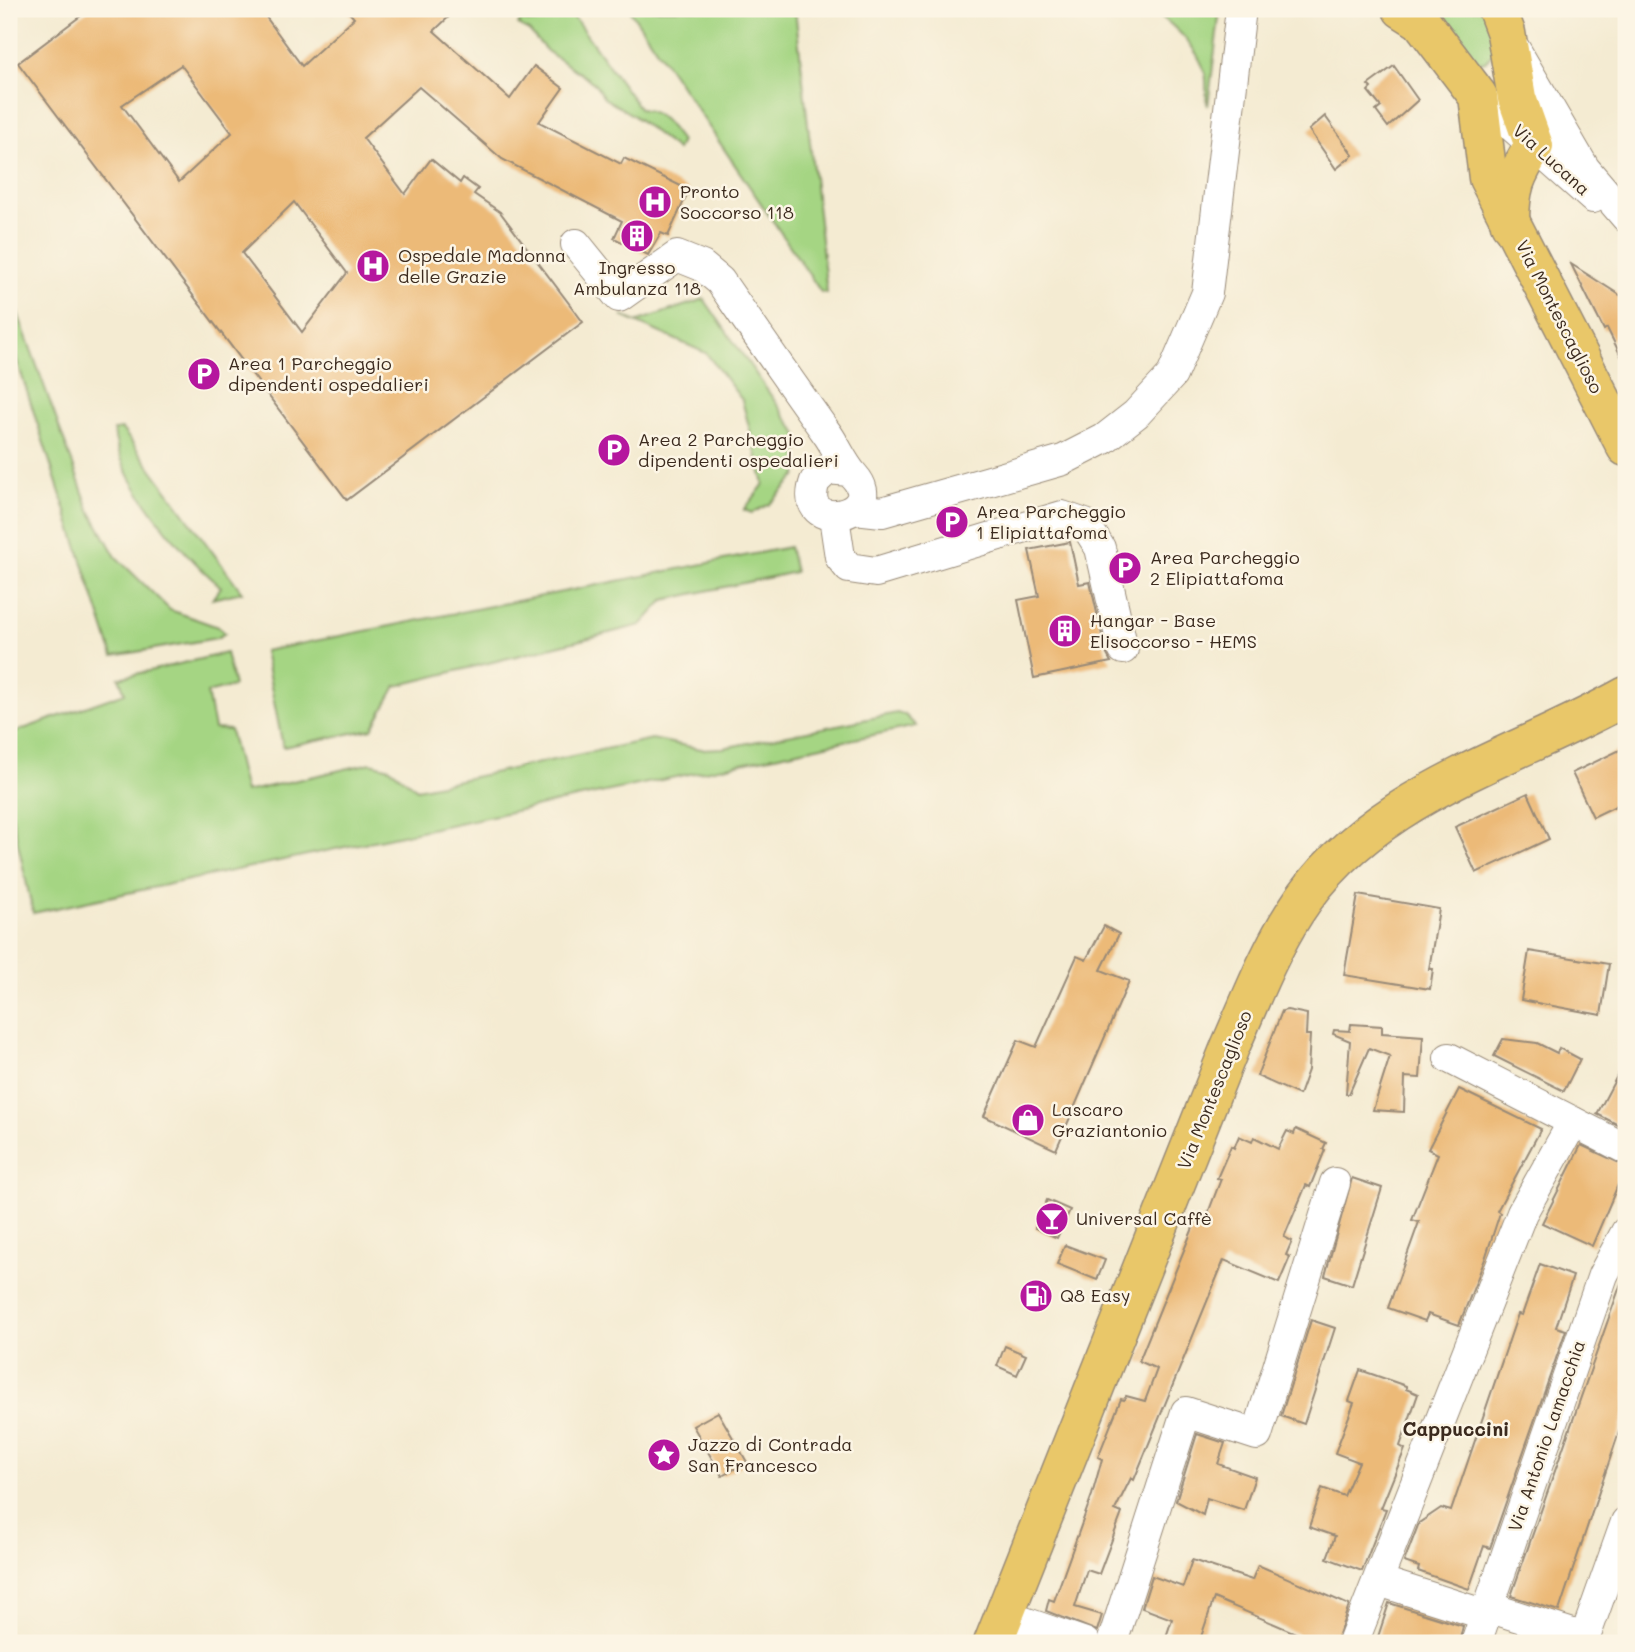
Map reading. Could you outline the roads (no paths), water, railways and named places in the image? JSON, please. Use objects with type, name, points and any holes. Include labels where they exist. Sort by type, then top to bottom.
[{"type":"main road","points":[[1402,9],[1421,21],[1478,96]]},
{"type":"main road","points":[[1502,21],[1517,98],[1534,146]]},
{"type":"main road","name":"Via Montescaglioso","points":[[1478,96],[1488,178],[1626,447]]},
{"type":"main road","name":"Via Montescaglioso","points":[[1510,224],[1513,184],[1534,146]]},
{"type":"main road","name":"Via Montescaglioso","points":[[999,1629],[1230,1047],[1267,962],[1295,910],[1371,828],[1410,802],[1626,696]]},
{"type":"street","points":[[844,495],[882,512],[1063,460],[1104,439],[1136,414],[1172,375],[1207,293],[1241,9]]},
{"type":"street","points":[[1502,21],[1585,169],[1626,220]]},
{"type":"street","name":"Via Lucana","points":[[1478,96],[1574,184],[1626,220]]},
{"type":"street","points":[[576,244],[619,298],[677,256],[702,266],[720,281],[833,442],[844,495],[840,557],[849,568],[876,572],[1062,516],[1085,524],[1100,548],[1123,649]]},
{"type":"street","points":[[1449,1058],[1626,1149]]},
{"type":"street","points":[[1353,1643],[1522,1213],[1573,1122]]},
{"type":"street","points":[[1112,1643],[1186,1412],[1257,1435],[1335,1183]]},
{"type":"street","name":"Via Antonio Lamacchia","points":[[1476,1643],[1603,1275],[1626,1233]]},
{"type":"street","points":[[1378,1581],[1584,1641],[1626,1522]]},
{"type":"street","points":[[999,1629],[1085,1643]]},
{"type":"place","name":"Pronto Soccorso 118","points":[[655,202]]},
{"type":"place","name":"Ingresso Ambulanza 118","points":[[637,236]]},
{"type":"place","name":"Ospedale Madonna delle Grazie","points":[[373,266]]},
{"type":"place","name":"Area 1 Parcheggio dipendenti ospedalieri","points":[[204,374]]},
{"type":"place","name":"Area 2 Parcheggio dipendenti ospedalieri","points":[[614,450]]},
{"type":"place","name":"Area Parcheggio 1 Elipiattafoma","points":[[952,522]]},
{"type":"place","name":"Area Parcheggio 2 Elipiattafoma","points":[[1125,568]]},
{"type":"place","name":"Hangar - Base Elisoccorso - HEMS","points":[[1065,631]]},
{"type":"place","name":"Lascaro Graziantonio","points":[[1028,1120]]},
{"type":"place","name":"Universal Caffè","points":[[1052,1219]]},
{"type":"place","name":"Q8 Easy","points":[[1036,1296]]},
{"type":"place","name":"Jazzo di Contrada San Francesco","points":[[664,1455]]},
{"type":"district","name":"Cappuccini","points":[[1456,1429]]}]
